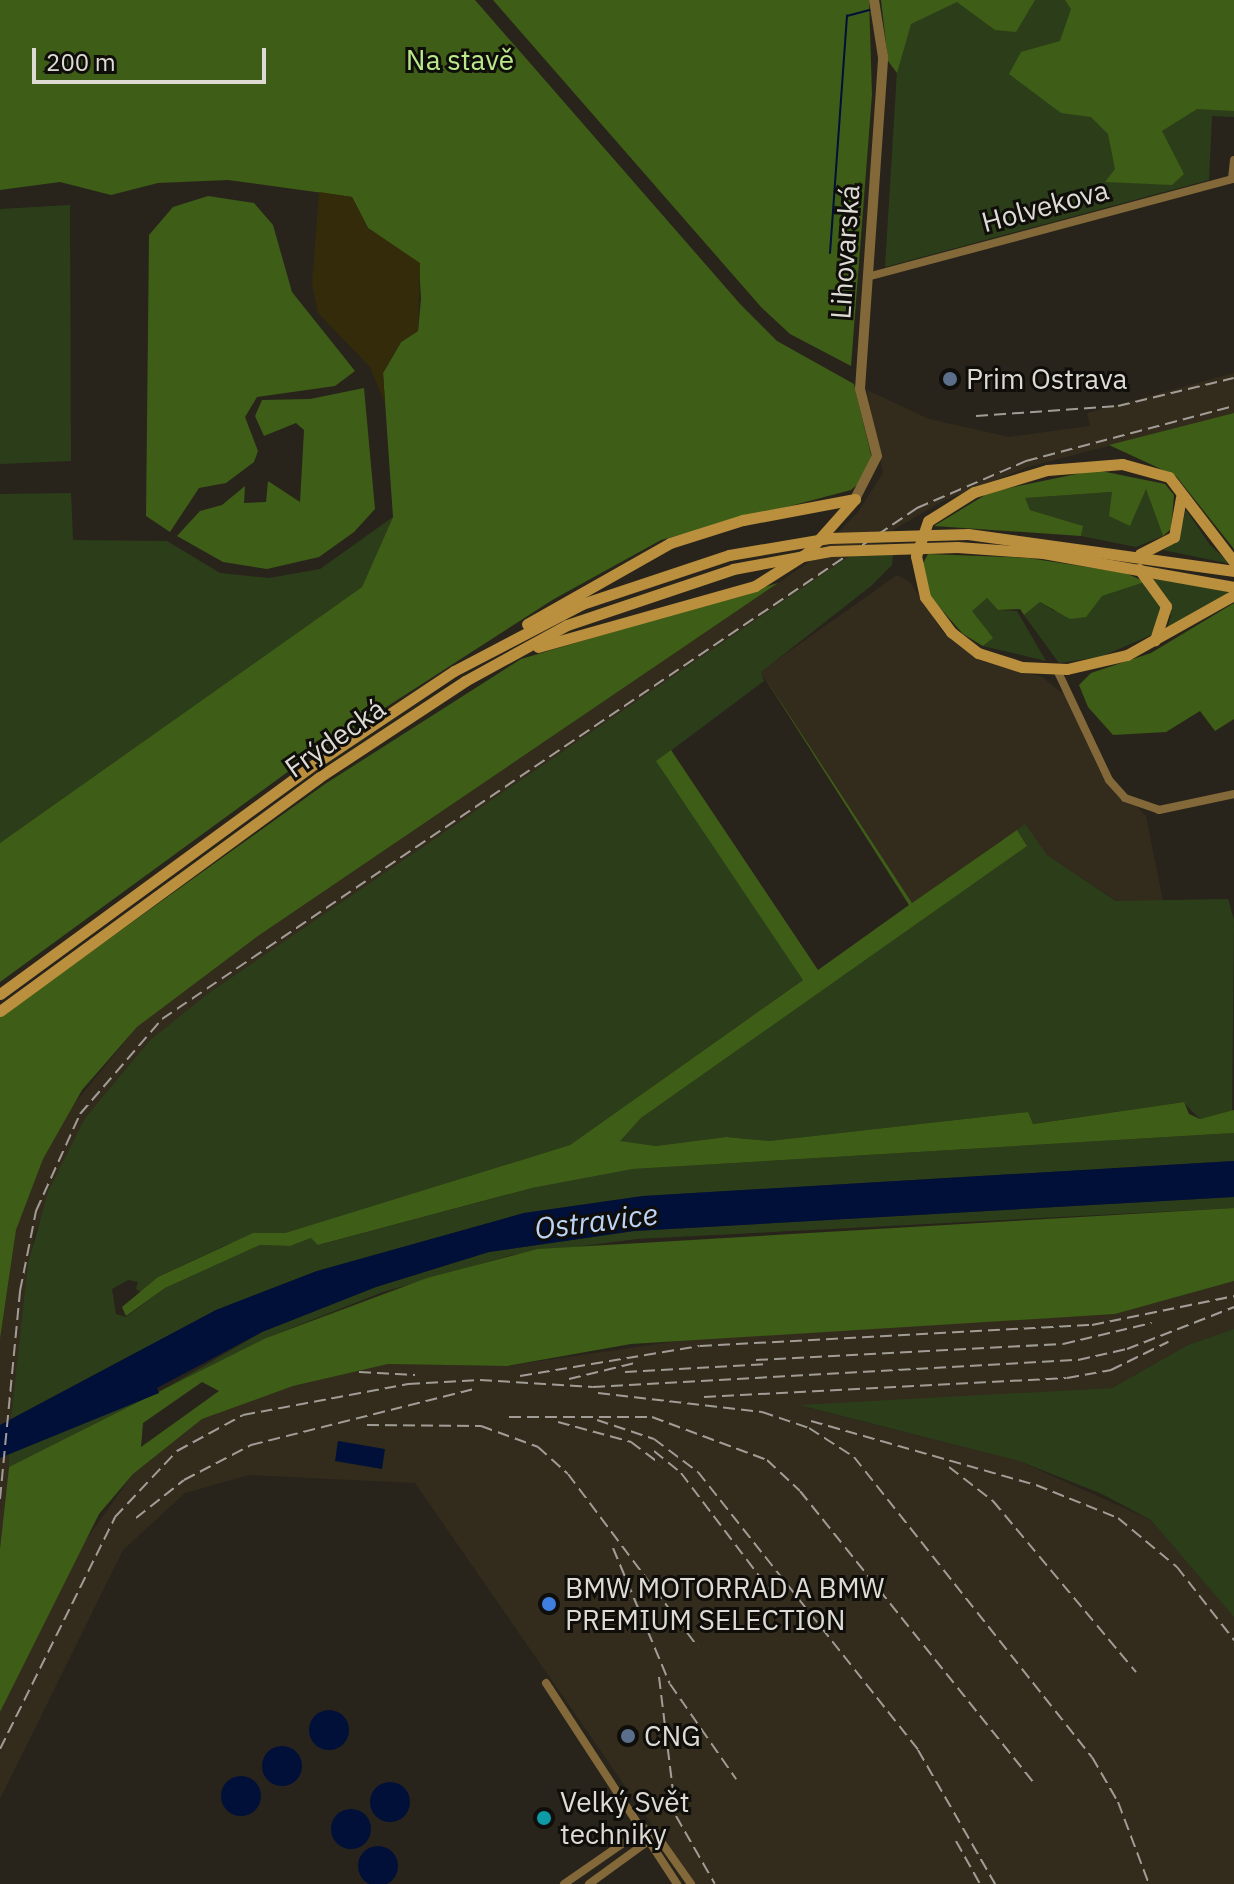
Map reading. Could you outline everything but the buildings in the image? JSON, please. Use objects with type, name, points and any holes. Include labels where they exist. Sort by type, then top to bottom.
[{"type":"main road","points":[[1234,562],[1169,477],[1146,467],[1063,467],[974,492],[923,528],[918,577],[945,625],[994,660],[1057,670],[1148,647],[1234,595]]},
{"type":"main road","points":[[1137,555],[1174,537],[1182,520],[1181,493]]},
{"type":"main road","points":[[465,681],[550,642],[734,596],[798,560],[855,499]]},
{"type":"main road","points":[[454,671],[657,548],[743,520],[855,499]]},
{"type":"main road","name":"Frýdecká","points":[[0,994],[310,767],[454,671],[582,604],[729,555],[829,538],[968,534],[1137,555],[1234,571]]},
{"type":"main road","name":"Frýdecká","points":[[0,1011],[318,778],[465,681],[567,625],[733,569],[831,551],[957,547],[1138,569],[1234,587]]},
{"type":"main road","points":[[1138,569],[1166,609],[1164,628],[1148,647]]},
{"type":"street","name":"Lihovarská","points":[[855,499],[877,456],[860,398],[883,57],[876,5]]},
{"type":"street","points":[[1233,179],[1234,160]]},
{"type":"street","name":"Holvekova","points":[[867,277],[1233,179]]},
{"type":"street","points":[[1057,670],[1109,780],[1125,798],[1159,810],[1234,794]]},
{"type":"street","points":[[546,1683],[645,1828],[677,1884]]},
{"type":"street","points":[[564,1884],[645,1828]]},
{"type":"street","points":[[589,1884],[651,1839],[660,1840],[691,1884]]},
{"type":"shaded area","points":[[1234,373],[1234,413],[1028,467],[945,500],[888,533],[210,992],[150,1040],[85,1118],[34,1235],[0,1549],[0,1339],[16,1230],[43,1159],[70,1109],[137,1027],[258,936],[809,562],[858,512],[883,473],[867,390],[929,419],[1009,437],[1090,426],[1087,413]]},
{"type":"shaded area","points":[[897,575],[910,582],[942,631],[962,648],[984,662],[1042,677],[1067,697],[1110,780],[1146,816],[1163,901],[1117,901],[1047,855],[1002,840],[912,903],[760,672]]},
{"type":"shaded area","points":[[1234,1281],[1234,1329],[1188,1345],[1112,1388],[802,1406],[1019,1461],[1151,1520],[1234,1617],[1234,1884],[693,1884],[415,1483],[249,1475],[185,1493],[123,1550],[0,1799],[0,1712],[68,1565],[133,1474],[202,1419],[293,1386],[388,1364],[507,1366],[698,1338],[1115,1314]]},
{"type":"green space","name":"Na stavě","points":[[0,0],[475,0],[741,305],[777,341],[854,384],[872,459],[866,477],[851,490],[661,540],[554,599],[304,760],[0,982],[0,843],[362,587],[393,517],[383,373],[401,342],[418,331],[421,299],[419,263],[368,228],[352,197],[228,180],[158,183],[111,195],[60,182],[0,190]]},
{"type":"green space","points":[[493,0],[869,0],[872,94],[851,366],[790,334],[761,307]]},
{"type":"green space","points":[[881,0],[1035,0],[1016,32],[995,30],[957,2],[911,24],[897,73],[888,61]]},
{"type":"green space","points":[[893,0],[1234,0],[1234,117],[1212,116],[1209,180],[885,267],[900,22]]},
{"type":"green space","points":[[1065,0],[1234,0],[1234,111],[1197,109],[1162,131],[1184,174],[1172,185],[1105,182],[1115,169],[1108,134],[1091,117],[1061,113],[1009,74],[1021,52],[1060,41],[1071,9]]},
{"type":"green space","points":[[208,196],[254,203],[273,225],[292,292],[355,371],[335,386],[257,397],[245,417],[258,451],[254,462],[226,483],[199,488],[170,532],[146,516],[149,235],[173,207]]},
{"type":"green space","points":[[70,205],[71,461],[0,464],[0,209]]},
{"type":"green space","points":[[364,388],[375,509],[354,532],[319,557],[267,569],[223,562],[177,536],[200,511],[222,505],[245,486],[244,503],[266,502],[268,481],[300,502],[304,430],[296,423],[264,436],[255,416],[262,400],[310,399]]},
{"type":"green space","points":[[1234,413],[1234,549],[1176,476],[1109,445]]},
{"type":"green space","points":[[1096,470],[1165,484],[1174,495],[1171,529],[1163,536],[1146,489],[1130,526],[1109,516],[1112,492],[1025,498],[1030,510],[1083,526],[1081,536],[934,526],[990,492]]},
{"type":"green space","points":[[1146,488],[1163,536],[1136,547],[1081,536],[1082,526],[1030,510],[1024,498],[1113,492],[1130,526]]},
{"type":"green space","points":[[71,493],[73,540],[167,541],[220,573],[269,578],[320,569],[393,517],[362,587],[0,843],[0,494]]},
{"type":"green space","points":[[1186,510],[1210,545],[1231,564],[1163,550],[1178,540]]},
{"type":"green space","points":[[928,554],[1028,558],[1126,573],[1145,582],[1102,596],[1086,617],[1070,619],[1040,602],[1024,615],[1020,609],[998,610],[987,598],[972,611],[993,638],[983,646],[963,634],[927,593],[920,569]]},
{"type":"green space","points":[[893,555],[892,565],[871,586],[761,672],[764,681],[657,761],[804,979],[570,1145],[285,1233],[228,1244],[158,1277],[144,1294],[136,1289],[138,1282],[128,1280],[112,1289],[116,1314],[126,1317],[165,1288],[260,1245],[290,1246],[311,1238],[319,1245],[532,1188],[633,1169],[1234,1133],[1234,1161],[643,1196],[524,1213],[317,1271],[216,1310],[11,1419],[28,1264],[48,1192],[85,1118],[150,1040],[210,992],[841,562],[851,556]]},
{"type":"green space","points":[[1153,578],[1229,592],[1166,632],[1171,616]]},
{"type":"green space","points":[[1145,582],[1162,610],[1156,633],[1100,657],[1059,663],[1024,615],[1040,602],[1054,611]]},
{"type":"green space","points":[[778,583],[258,936],[137,1027],[82,1090],[43,1159],[16,1230],[0,1339],[0,1017],[325,784],[521,659]]},
{"type":"green space","points":[[987,598],[998,610],[1017,611],[1046,661],[983,646],[992,638],[971,611]]},
{"type":"green space","points":[[1234,603],[1234,719],[1215,731],[1200,711],[1166,732],[1113,735],[1088,707],[1079,685],[1091,673],[1151,653]]},
{"type":"green space","points":[[763,675],[912,903],[1017,830],[1027,846],[641,1118],[620,1141],[656,1146],[726,1137],[769,1141],[1028,1112],[1033,1124],[1184,1102],[1189,1114],[1200,1119],[1234,1110],[1234,1133],[633,1169],[532,1188],[318,1245],[311,1238],[290,1246],[260,1245],[165,1288],[126,1316],[122,1307],[158,1277],[253,1233],[285,1233],[570,1145],[803,980],[656,761],[671,750],[818,970],[909,905]]},
{"type":"green space","points":[[1025,824],[1047,855],[1116,901],[1228,899],[1234,920],[1232,1112],[1200,1119],[1183,1102],[1032,1124],[1028,1112],[769,1141],[726,1137],[656,1146],[619,1141],[641,1118],[1027,845],[1017,830]]},
{"type":"green space","points":[[1234,1197],[1234,1208],[637,1239],[512,1255],[383,1292],[266,1338],[194,1377],[9,1467],[9,1454],[159,1392],[262,1332],[376,1287],[489,1252],[634,1231]]},
{"type":"green space","points":[[1234,1208],[1234,1281],[1115,1314],[631,1344],[507,1366],[388,1364],[293,1386],[202,1419],[133,1474],[99,1514],[0,1712],[0,1549],[9,1467],[266,1338],[427,1278],[538,1249]],"holes":[[[202,1382],[219,1391],[141,1447],[143,1423]]]},
{"type":"green space","points":[[1234,1329],[1234,1617],[1151,1520],[1102,1494],[1019,1461],[799,1405],[1112,1388],[1188,1345]]},
{"type":"sand","points":[[319,192],[352,197],[368,228],[420,263],[418,331],[401,342],[383,373],[385,403],[370,367],[318,313],[312,284]]},
{"type":"water","name":"Ostravice","points":[[1234,1161],[1234,1197],[634,1231],[489,1252],[376,1287],[262,1332],[157,1388],[159,1393],[0,1458],[0,1425],[216,1310],[317,1271],[524,1213],[643,1196]]},
{"type":"water","points":[[338,1441],[385,1449],[382,1469],[335,1461]]},
{"type":"water","points":[[329,1710],[343,1716],[349,1730],[343,1744],[329,1750],[315,1744],[309,1730],[315,1716]]},
{"type":"water","points":[[282,1746],[296,1752],[302,1766],[296,1780],[282,1786],[268,1780],[262,1766],[268,1752]]},
{"type":"water","points":[[241,1776],[255,1782],[261,1796],[255,1810],[241,1816],[227,1810],[221,1796],[227,1782]]},
{"type":"water","points":[[390,1782],[404,1788],[410,1802],[404,1816],[390,1822],[376,1816],[370,1802],[376,1788]]},
{"type":"water","points":[[351,1809],[365,1815],[371,1829],[365,1843],[351,1849],[337,1843],[331,1829],[337,1815]]},
{"type":"water","points":[[378,1846],[392,1852],[398,1866],[392,1880],[378,1886],[364,1880],[358,1866],[364,1852]]},
{"type":"waterway","points":[[830,253],[847,16],[873,9]]},
{"type":"railway","points":[[976,416],[1118,406],[1234,378]]},
{"type":"railway","points":[[0,1499],[20,1291],[36,1211],[80,1114],[162,1019],[917,508],[1026,461],[1234,406]]},
{"type":"railway","points":[[520,1376],[700,1346],[1092,1325],[1234,1296]]},
{"type":"railway","points":[[0,1749],[115,1517],[177,1451],[243,1415],[408,1384],[480,1380],[593,1387],[1078,1360],[1127,1349],[1234,1307]]},
{"type":"railway","points":[[756,1360],[1063,1344],[1152,1323]]},
{"type":"railway","points":[[704,1397],[1067,1378],[1111,1370],[1168,1342]]},
{"type":"railway","points":[[569,1379],[639,1362]]},
{"type":"railway","points":[[625,1372],[769,1364]]},
{"type":"railway","points":[[359,1372],[415,1375]]},
{"type":"railway","points":[[136,1518],[184,1480],[251,1445],[478,1388]]},
{"type":"railway","points":[[598,1393],[762,1412],[809,1428],[854,1457],[1092,1757],[1118,1802],[1149,1884]]},
{"type":"railway","points":[[509,1417],[652,1417],[767,1460],[800,1491],[1036,1786]]},
{"type":"railway","points":[[597,1420],[654,1439],[698,1472],[918,1750],[995,1884]]},
{"type":"railway","points":[[811,1421],[1036,1485],[1118,1518],[1177,1567],[1234,1640]]},
{"type":"railway","points":[[558,1422],[631,1442],[660,1464]]},
{"type":"railway","points":[[367,1425],[481,1426],[538,1447],[568,1474],[698,1647]]},
{"type":"railway","points":[[654,1451],[681,1473],[769,1589]]},
{"type":"railway","points":[[949,1467],[993,1501],[1136,1672]]},
{"type":"railway","points":[[613,1548],[670,1684],[736,1779]]},
{"type":"railway","points":[[659,1677],[676,1816],[715,1884]]},
{"type":"railway","points":[[956,1841],[980,1884]]},
{"type":"place","name":"Prim Ostrava","points":[[950,379]]},
{"type":"place","name":"BMW MOTORRAD A BMW PREMIUM SELECTION","points":[[549,1604]]},
{"type":"place","name":"CNG","points":[[628,1736]]},
{"type":"place","name":"Velký Svět techniky","points":[[544,1818]]}]
